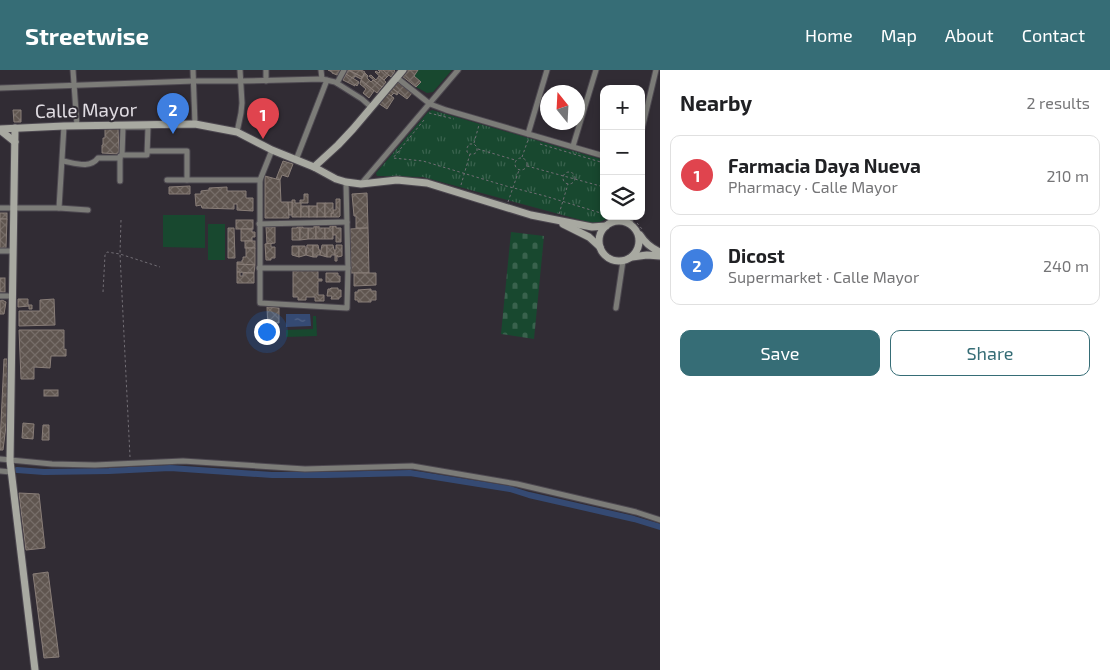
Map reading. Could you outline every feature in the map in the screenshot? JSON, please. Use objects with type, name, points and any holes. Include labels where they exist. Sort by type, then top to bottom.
[{"type":"street","points":[[73,70],[78,126]]},
{"type":"street","points":[[194,70],[195,124]]},
{"type":"street","points":[[237,132],[241,113],[240,70]]},
{"type":"street","points":[[266,70],[266,81]]},
{"type":"street","points":[[296,160],[324,80],[321,70]]},
{"type":"street","points":[[337,83],[344,70]]},
{"type":"street","points":[[314,167],[353,129],[403,70]]},
{"type":"street","points":[[361,184],[458,70]]},
{"type":"street","points":[[528,134],[547,70]]},
{"type":"street","points":[[574,146],[596,70]]},
{"type":"street","points":[[642,130],[656,70]]},
{"type":"street","points":[[396,77],[430,104],[600,155]]},
{"type":"street","points":[[0,88],[194,81],[324,80],[337,83],[371,107]]},
{"type":"street","name":"Calle Mayor","points":[[0,129],[195,124],[237,132],[272,150],[346,182],[361,184],[397,180],[427,184],[530,216],[557,218]]},
{"type":"street","points":[[60,208],[64,126]]},
{"type":"street","points":[[120,180],[121,126]]},
{"type":"street","points":[[122,127],[148,127],[148,150],[147,155],[122,154],[122,127]]},
{"type":"street","points":[[15,128],[10,461],[35,670]]},
{"type":"street","points":[[0,129],[15,142]]},
{"type":"street","points":[[148,150],[187,151],[187,180]]},
{"type":"street","points":[[272,150],[260,180],[260,303],[347,308],[346,182]]},
{"type":"street","points":[[63,161],[85,165],[95,162],[98,158],[120,158]]},
{"type":"street","points":[[167,180],[260,180]]},
{"type":"street","points":[[0,208],[88,210]]},
{"type":"street","points":[[557,218],[592,227],[612,221],[625,221],[636,228],[645,242],[660,252]]},
{"type":"street","points":[[557,218],[589,237],[600,247],[605,256],[611,259],[623,261],[632,257],[660,256]]},
{"type":"street","points":[[630,220],[631,224]]},
{"type":"street","points":[[600,247],[600,235],[612,221]]},
{"type":"street","points":[[259,224],[347,222]]},
{"type":"street","points":[[632,257],[639,246],[639,234]]},
{"type":"street","points":[[0,251],[13,251]]},
{"type":"street","points":[[616,308],[623,261]]},
{"type":"street","points":[[259,268],[348,268]]},
{"type":"street","points":[[0,296],[12,296]]},
{"type":"street","points":[[0,459],[52,464],[95,465],[183,461],[305,469],[412,466],[517,484],[636,512],[660,520]]},
{"type":"street","points":[[0,471],[11,472]]},
{"type":"path","points":[[430,112],[453,118]]},
{"type":"path","points":[[424,120],[393,158],[423,161],[600,213]]},
{"type":"path","points":[[474,144],[479,125],[485,127]]},
{"type":"path","points":[[516,161],[522,157],[528,140],[534,142]]},
{"type":"path","points":[[461,187],[470,154],[467,148],[469,144],[474,144]]},
{"type":"path","points":[[474,144],[478,149],[516,161]]},
{"type":"path","points":[[540,144],[600,161]]},
{"type":"path","points":[[470,154],[476,153],[478,149]]},
{"type":"path","points":[[522,157],[526,160],[527,166]]},
{"type":"path","points":[[516,161],[516,167],[519,170]]},
{"type":"path","points":[[519,170],[524,170],[527,166]]},
{"type":"path","points":[[527,166],[600,186]]},
{"type":"path","points":[[510,203],[508,202],[519,170]]},
{"type":"path","points":[[563,176],[566,172],[570,172],[574,175],[575,179]]},
{"type":"path","points":[[563,176],[568,184]]},
{"type":"path","points":[[557,218],[568,184],[572,183],[575,179]]},
{"type":"path","points":[[121,220],[120,254],[130,463]]},
{"type":"path","points":[[103,292],[106,253],[120,254],[160,267]]},
{"type":"green space","points":[[418,70],[452,70],[433,92],[427,93],[416,87],[421,82],[414,76]]},
{"type":"green space","points":[[432,110],[600,159],[600,220],[604,220],[592,223],[423,177],[377,176],[376,173],[428,112]]},
{"type":"green space","points":[[163,215],[205,215],[205,248],[163,247]]},
{"type":"green space","points":[[208,224],[225,224],[225,260],[208,260]]},
{"type":"green space","points":[[511,232],[544,236],[534,339],[501,334]]},
{"type":"green space","points":[[313,316],[316,316],[317,336],[286,337],[286,330],[313,329]]},
{"type":"water","points":[[286,314],[310,314],[311,326],[286,327]]},
{"type":"building","points":[[328,70],[341,70],[337,75]]},
{"type":"building","points":[[348,70],[362,77],[361,79],[355,76],[353,79],[346,74]]},
{"type":"building","points":[[349,70],[361,70],[365,72],[362,77]]},
{"type":"building","points":[[378,70],[383,70],[389,75],[384,80],[375,72],[379,73]]},
{"type":"building","points":[[383,70],[394,70],[395,71],[391,77]]},
{"type":"building","points":[[406,70],[418,70],[414,76],[421,82],[416,87],[402,76]]},
{"type":"building","points":[[365,73],[371,82],[373,80],[382,87],[377,93],[361,80]]},
{"type":"building","points":[[346,74],[359,82],[357,86],[343,80]]},
{"type":"building","points":[[371,75],[376,80],[379,76],[386,82],[382,87],[369,76]]},
{"type":"building","points":[[361,80],[374,91],[369,98],[363,93],[366,89],[360,84]]},
{"type":"building","points":[[397,82],[412,93],[407,99],[392,88]]},
{"type":"building","points":[[392,88],[398,93],[397,95],[394,93],[391,96],[387,93]]},
{"type":"building","points":[[387,93],[394,98],[387,109],[378,103]]},
{"type":"building","points":[[13,110],[21,110],[21,122],[14,122]]},
{"type":"building","points":[[105,128],[118,128],[119,154],[102,153]]},
{"type":"building","points":[[283,161],[293,164],[288,177],[282,175],[280,180],[276,179]]},
{"type":"building","points":[[265,176],[280,180],[281,202],[288,202],[289,218],[265,218]]},
{"type":"building","points":[[190,186],[190,194],[169,194],[169,187]]},
{"type":"building","points":[[227,187],[227,191],[246,191],[246,198],[253,198],[253,211],[237,210],[237,204],[234,204],[234,209],[202,208],[201,205],[196,206],[195,194],[201,194],[201,191],[209,190],[209,188]]},
{"type":"building","points":[[367,193],[368,228],[356,228],[352,194]]},
{"type":"building","points":[[304,194],[308,194],[308,203],[300,203],[300,200],[304,200]]},
{"type":"building","points":[[336,199],[340,199],[340,216],[331,217],[333,210],[336,210]]},
{"type":"building","points":[[292,200],[295,200],[295,203],[301,203],[301,217],[292,217]]},
{"type":"building","points":[[288,202],[292,202],[292,215],[289,215]]},
{"type":"building","points":[[317,203],[325,203],[325,217],[317,217]]},
{"type":"building","points":[[325,203],[333,203],[331,217],[325,217]]},
{"type":"building","points":[[301,206],[309,206],[309,217],[301,217]]},
{"type":"building","points":[[309,206],[317,206],[317,217],[309,217]]},
{"type":"building","points":[[0,213],[7,213],[7,219],[0,219]]},
{"type":"building","points":[[0,219],[7,219],[6,248],[0,248]]},
{"type":"building","points":[[236,220],[253,220],[253,229],[236,229]]},
{"type":"building","points":[[316,226],[316,239],[308,239],[308,228],[314,228]]},
{"type":"building","points":[[316,226],[325,228],[325,239],[316,239]]},
{"type":"building","points":[[330,226],[333,226],[333,239],[325,239],[325,228],[330,228]]},
{"type":"building","points":[[333,226],[341,228],[341,242],[336,242],[336,235],[333,235]]},
{"type":"building","points":[[266,227],[275,227],[275,243],[267,244]]},
{"type":"building","points":[[300,227],[300,240],[292,240],[292,228]]},
{"type":"building","points":[[300,227],[308,228],[308,239],[300,240]]},
{"type":"building","points":[[228,228],[234,228],[235,258],[228,258]]},
{"type":"building","points":[[368,228],[369,273],[351,273],[350,229]]},
{"type":"building","points":[[241,229],[252,229],[252,232],[255,232],[255,237],[252,237],[252,241],[241,241]]},
{"type":"building","points":[[245,241],[255,241],[255,248],[245,248]]},
{"type":"building","points":[[271,243],[271,247],[275,247],[275,258],[266,260],[265,244]]},
{"type":"building","points":[[307,245],[313,245],[313,257],[306,255]]},
{"type":"building","points":[[313,245],[318,245],[320,250],[320,255],[317,255],[317,257],[313,257]]},
{"type":"building","points":[[322,245],[327,245],[327,257],[320,255]]},
{"type":"building","points":[[327,245],[333,245],[335,255],[327,257]]},
{"type":"building","points":[[336,245],[342,245],[342,256],[338,257],[337,255],[337,261],[335,261],[335,250]]},
{"type":"building","points":[[292,246],[299,246],[299,257],[292,255]]},
{"type":"building","points":[[299,246],[305,246],[306,255],[299,257]]},
{"type":"building","points":[[246,248],[255,248],[255,265],[237,264],[237,262],[242,262],[243,257],[246,257]]},
{"type":"building","points":[[237,264],[255,265],[254,273],[237,272]]},
{"type":"building","points":[[297,269],[318,269],[318,279],[322,279],[322,281],[318,281],[318,295],[324,295],[324,301],[315,301],[315,297],[306,297],[306,300],[298,300],[298,297],[293,297],[293,271],[297,271]]},
{"type":"building","points":[[237,272],[240,272],[240,276],[243,276],[243,273],[254,273],[254,283],[237,283]]},
{"type":"building","points":[[326,273],[338,273],[340,282],[326,282]]},
{"type":"building","points":[[354,273],[376,273],[376,285],[354,286]]},
{"type":"building","points":[[0,278],[5,278],[5,292],[0,292]]},
{"type":"building","points":[[328,289],[341,290],[341,297],[339,299],[331,299],[332,296],[327,296]]},
{"type":"building","points":[[371,289],[371,291],[376,291],[376,300],[358,302],[358,300],[355,300],[355,292]]},
{"type":"building","points":[[18,299],[28,299],[28,305],[32,305],[32,309],[29,309],[29,306],[18,307]]},
{"type":"building","points":[[54,299],[55,325],[19,326],[19,311],[40,311],[40,300]]},
{"type":"building","points":[[0,301],[6,302],[4,314],[0,314]]},
{"type":"building","points":[[267,307],[279,308],[279,323],[274,323],[274,331],[268,331]]},
{"type":"building","points":[[19,330],[64,330],[64,350],[66,349],[66,356],[51,356],[50,368],[34,367],[34,379],[21,379]]},
{"type":"building","points":[[4,359],[7,359],[8,410],[3,450],[0,450],[0,444]]},
{"type":"building","points":[[44,390],[58,390],[58,396],[44,396]]},
{"type":"building","points":[[23,423],[34,424],[33,439],[22,438]]},
{"type":"building","points":[[43,425],[49,425],[49,440],[42,440]]},
{"type":"building","points":[[19,493],[39,494],[45,548],[26,550]]},
{"type":"building","points":[[48,572],[59,657],[44,658],[33,574]]},
{"type":"waterway","points":[[17,470],[44,472],[170,468],[272,475],[410,473],[510,489],[660,527]]},
{"type":"place","name":"Dicost","points":[[173,134]]},
{"type":"place","name":"Farmacia Daya Nueva","points":[[263,139]]}]
